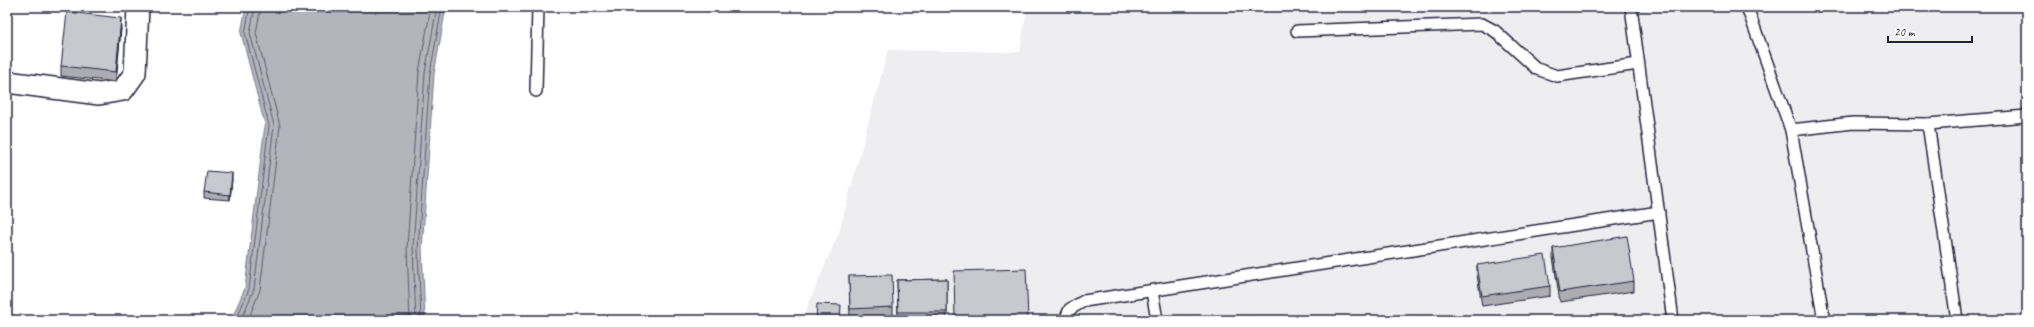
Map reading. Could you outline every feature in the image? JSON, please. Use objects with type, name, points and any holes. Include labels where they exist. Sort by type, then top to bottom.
[{"type":"street","points":[[7,82],[99,94],[123,90],[135,73],[138,7]]},
{"type":"lane","points":[[536,91],[538,7]]},
{"type":"lane","points":[[1631,7],[1673,320]]},
{"type":"lane","points":[[1747,7],[1791,130],[1824,320]]},
{"type":"lane","points":[[1297,30],[1482,24],[1496,31],[1537,69],[1557,76],[1638,64]]},
{"type":"lane","points":[[1791,130],[1853,123],[1928,124],[2027,116]]},
{"type":"lane","points":[[1928,124],[1957,320]]},
{"type":"lane","points":[[1065,320],[1070,309],[1084,301],[1658,212]]},
{"type":"lane","points":[[1152,291],[1157,320]]},
{"type":"shaded area","points":[[1027,7],[2027,7],[2027,320],[802,320],[839,232],[888,50],[1020,52]]},
{"type":"water","points":[[246,7],[446,7],[434,74],[422,249],[425,320],[231,320],[245,288],[265,125],[241,33]]},
{"type":"building","points":[[67,12],[121,18],[116,72],[61,66]]},
{"type":"building","points":[[207,171],[232,173],[230,195],[204,192]]},
{"type":"building","points":[[1627,236],[1634,281],[1560,292],[1553,248]]},
{"type":"building","points":[[1545,255],[1550,286],[1482,296],[1477,265]]},
{"type":"building","points":[[1026,269],[1028,320],[955,320],[954,271]]},
{"type":"building","points":[[892,275],[893,307],[850,309],[849,276]]},
{"type":"building","points":[[947,279],[947,312],[898,312],[897,280]]},
{"type":"building","points":[[817,304],[841,305],[840,320],[816,320]]}]
